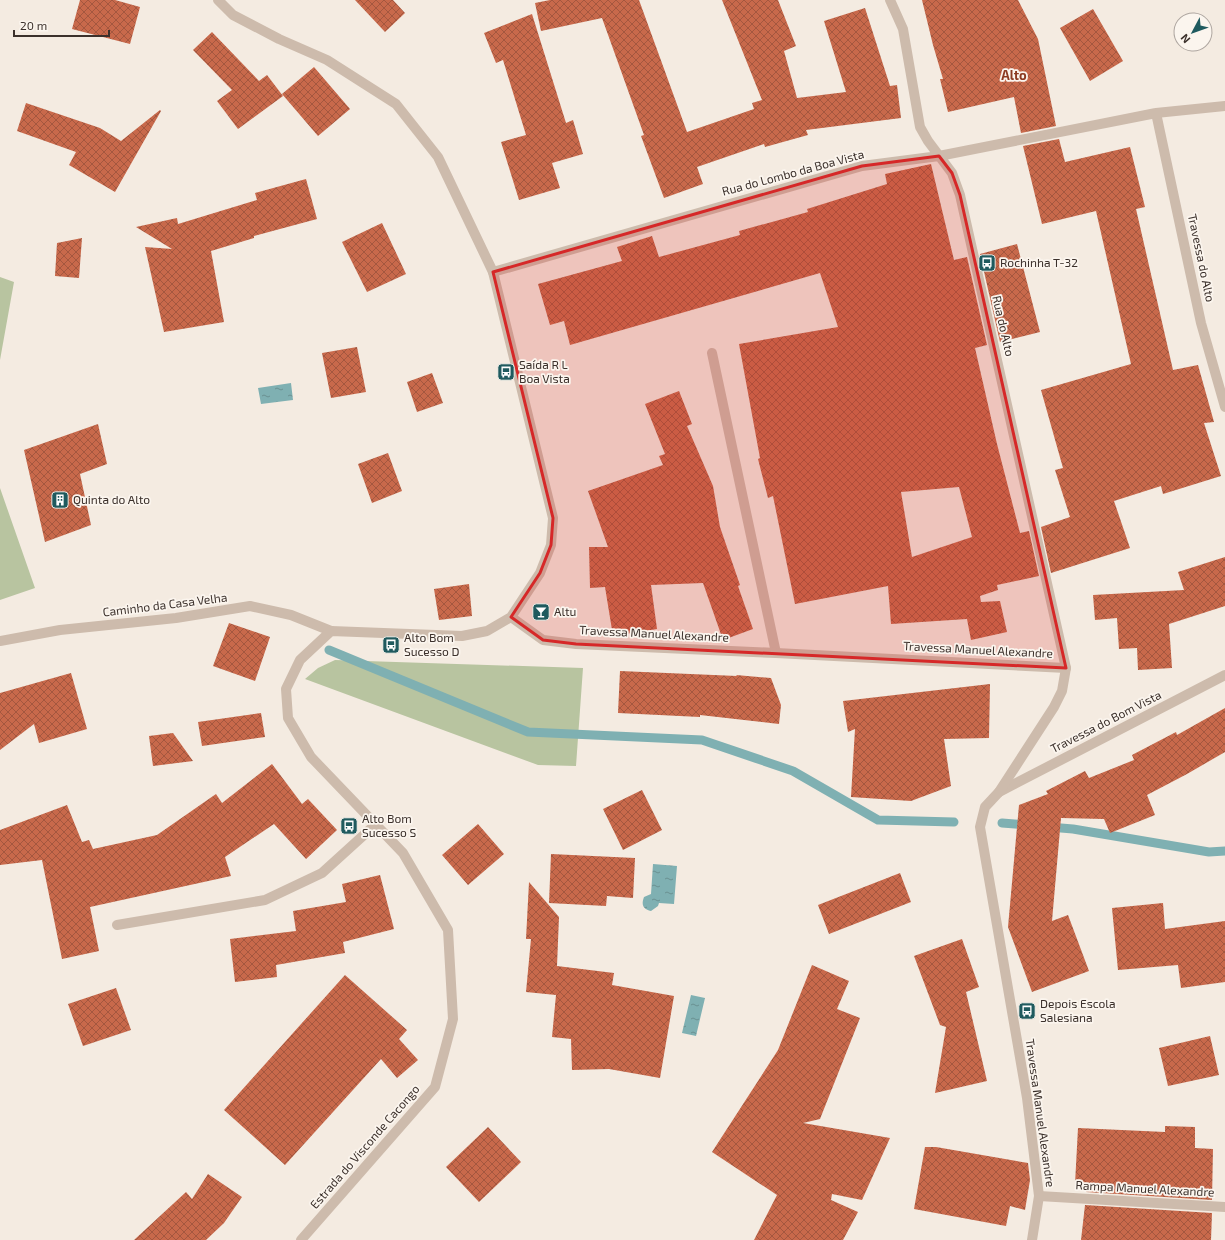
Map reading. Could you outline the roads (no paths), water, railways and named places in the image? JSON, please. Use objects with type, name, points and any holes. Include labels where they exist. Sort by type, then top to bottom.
[{"type":"street","points":[[218,0],[233,15],[279,39],[327,60],[396,104],[438,157],[492,272],[553,518],[551,545],[540,573],[511,618],[487,631],[462,636],[331,631]]},
{"type":"street","name":"Rua do Alto","points":[[890,0],[903,30],[920,127],[928,141],[952,173],[960,195],[1066,668]]},
{"type":"street","name":"Rua do Lombo da Boa Vista","points":[[492,272],[862,166],[939,156],[1156,113],[1225,106]]},
{"type":"street","name":"Travessa do Alto","points":[[1156,113],[1202,323],[1225,407]]},
{"type":"street","points":[[712,353],[776,653]]},
{"type":"street","name":"Caminho da Casa Velha","points":[[0,641],[60,630],[176,618],[250,606],[291,615],[331,631]]},
{"type":"street","name":"Travessa Manuel Alexandre","points":[[511,618],[543,640],[576,644],[1066,668],[1062,691],[1054,707],[999,792],[985,807],[980,826],[1027,1098],[1039,1196],[1032,1240]]},
{"type":"street","name":"Estrada do Visconde Cacongo","points":[[300,1240],[435,1086],[453,1019],[448,930],[403,853],[311,756],[288,718],[286,689],[300,660],[331,631]]},
{"type":"street","name":"Travessa do Bom Vista","points":[[999,792],[1225,675]]},
{"type":"street","points":[[117,925],[265,900],[322,873],[376,824]]},
{"type":"street","name":"Rampa Manuel Alexandre","points":[[1039,1196],[1225,1207]]},
{"type":"water","points":[[291,383],[293,400],[261,404],[258,388]]},
{"type":"water","points":[[653,864],[677,866],[674,904],[659,903],[658,906],[651,911],[644,908],[643,902],[644,897],[651,894]]},
{"type":"water","points":[[691,995],[705,998],[696,1036],[682,1033]]},
{"type":"waterway","points":[[329,650],[528,732],[702,740],[793,771],[878,820],[954,822]]},
{"type":"waterway","points":[[1002,823],[1028,825]]},
{"type":"waterway","points":[[1049,827],[1073,829],[1209,852],[1225,851]]},
{"type":"place","name":"Rochinha T-32","points":[[987,263]]},
{"type":"place","name":"Saída R L Boa Vista","points":[[506,372]]},
{"type":"place","name":"Quinta do Alto","points":[[60,500]]},
{"type":"place","name":"Altu","points":[[541,612]]},
{"type":"place","name":"Alto Bom Sucesso D","points":[[391,645]]},
{"type":"place","name":"Alto Bom Sucesso S","points":[[349,826]]},
{"type":"place","name":"Depois Escola Salesiana","points":[[1027,1011]]},
{"type":"district","name":"Alto","points":[[1014,75]]}]
